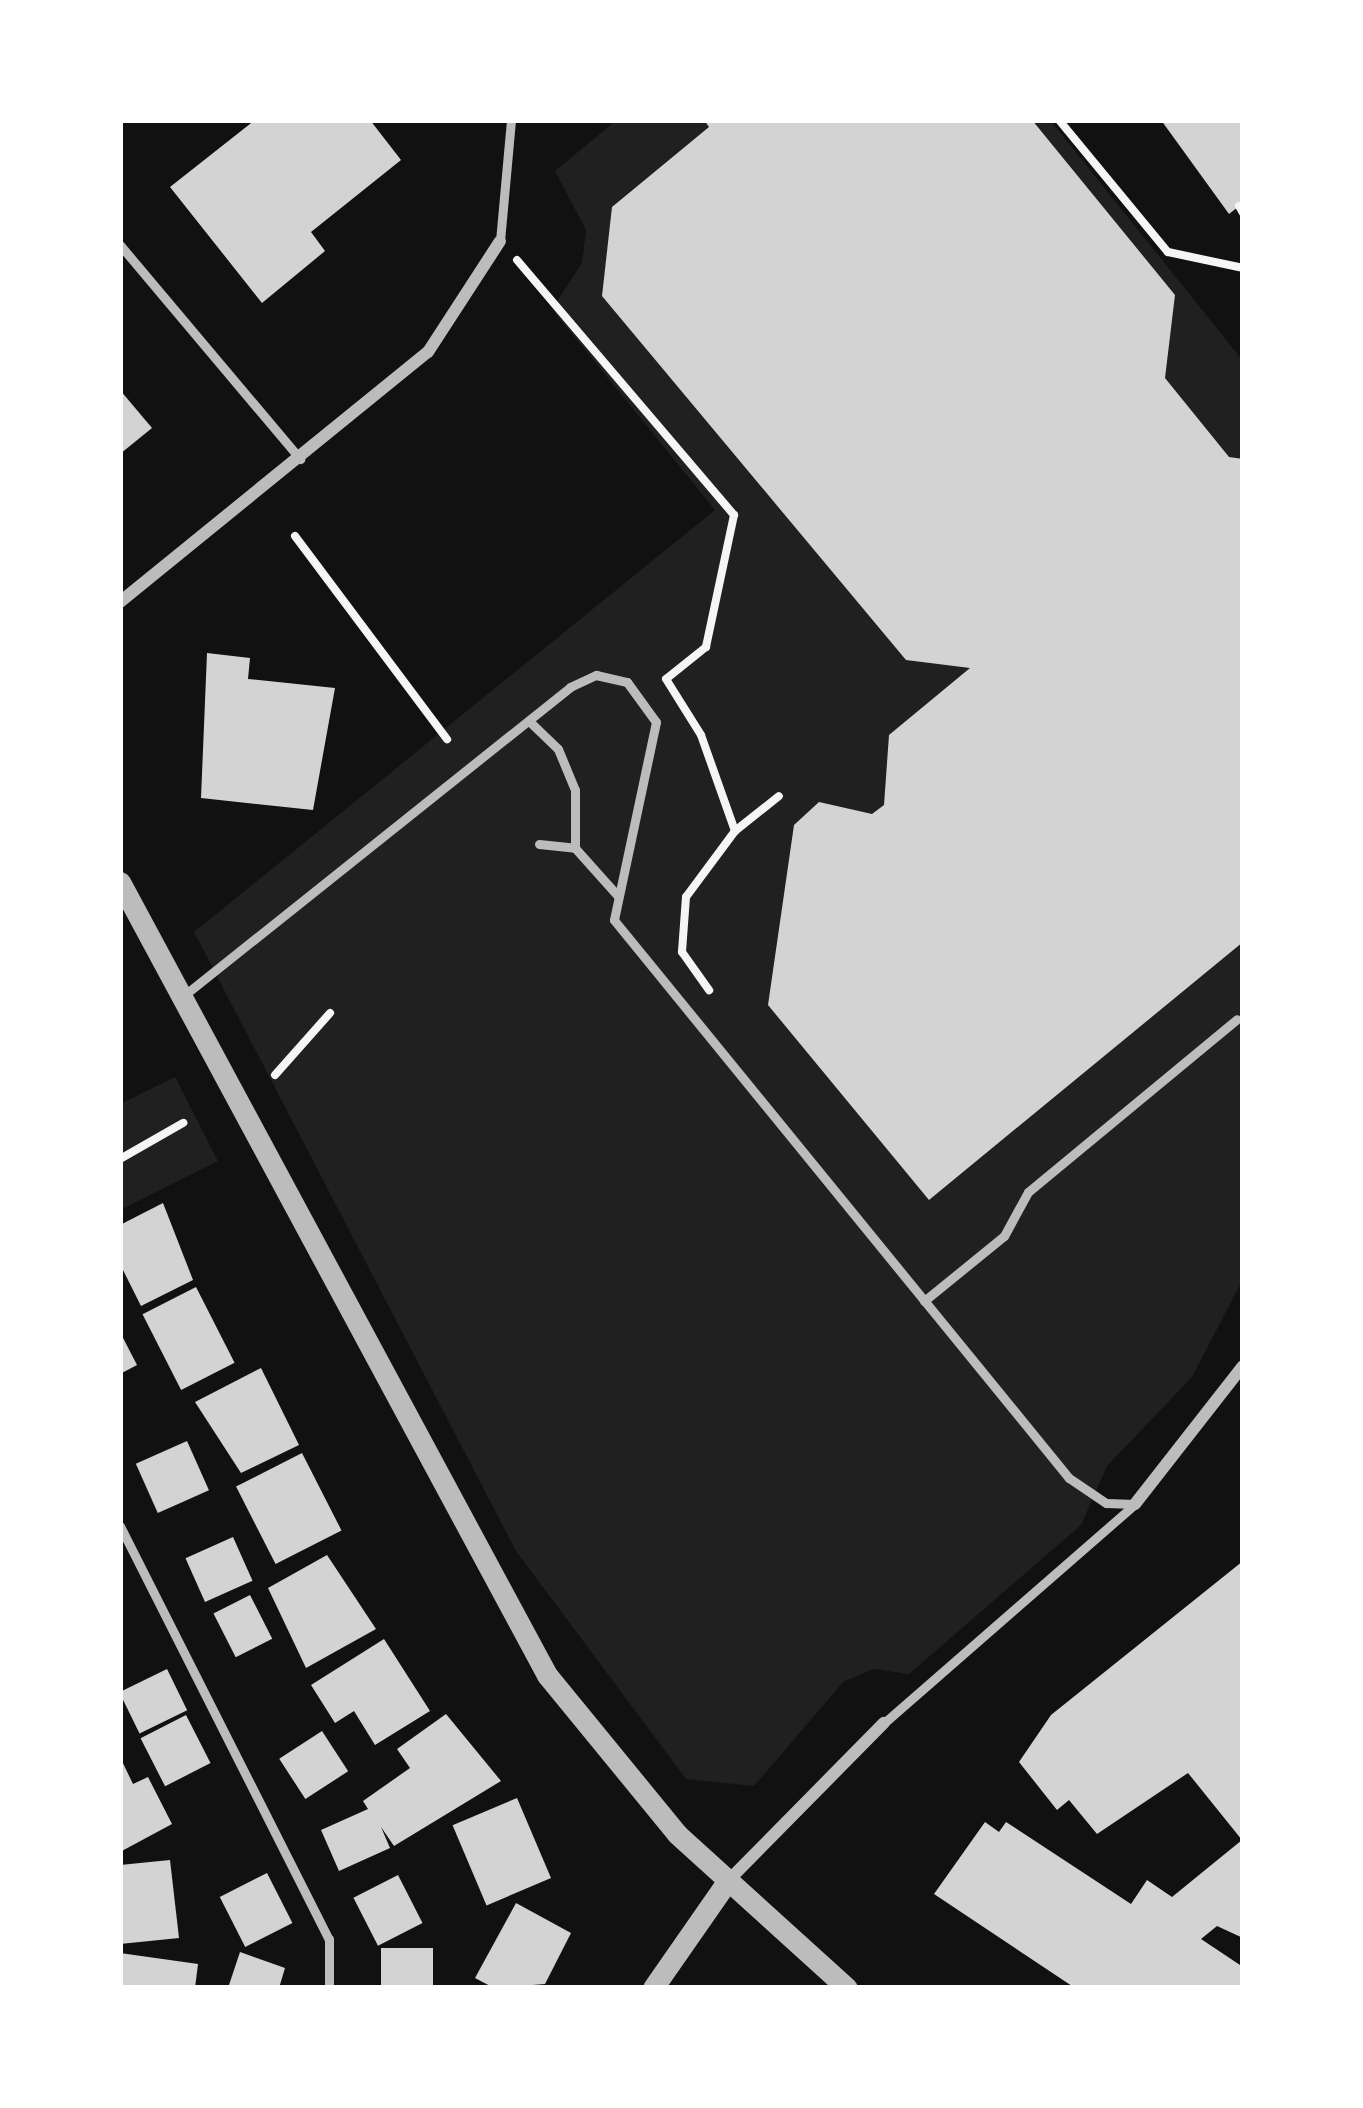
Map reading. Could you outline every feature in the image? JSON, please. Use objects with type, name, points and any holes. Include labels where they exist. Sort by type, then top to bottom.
[{"type":"street","points":[[120,602],[428,352],[500,241]]},
{"type":"street","points":[[120,882],[484,1573],[548,1675],[726,1883],[847,1988]]},
{"type":"street","points":[[1135,1504],[1243,1366]]},
{"type":"street","points":[[653,1988],[726,1883],[884,1723]]},
{"type":"lane","points":[[500,241],[511,120]]},
{"type":"lane","points":[[120,244],[300,459]]},
{"type":"lane","points":[[180,998],[530,721],[596,675],[645,699],[656,722],[614,920],[1069,1478],[1106,1503],[1135,1504]]},
{"type":"lane","points":[[530,721],[557,748],[575,790],[575,848]]},
{"type":"lane","points":[[539,844],[575,848],[619,896]]},
{"type":"lane","points":[[924,1301],[1004,1236],[1028,1192],[1237,1019]]},
{"type":"lane","points":[[884,1723],[1135,1504]]},
{"type":"lane","points":[[120,1526],[329,1939],[329,1988]]},
{"type":"path","points":[[1059,120],[1168,251],[1243,268]]},
{"type":"path","points":[[500,241],[734,515],[706,647],[666,679],[701,735],[735,831]]},
{"type":"path","points":[[295,536],[447,739]]},
{"type":"path","points":[[719,1005],[682,952],[686,896],[735,831],[779,796]]},
{"type":"path","points":[[275,1075],[330,1013]]},
{"type":"path","points":[[120,1160],[183,1124]]},
{"type":"shaded area","points":[[617,120],[1050,120],[1243,361],[1243,1279],[1192,1377],[1107,1466],[1081,1525],[909,1674],[873,1669],[843,1682],[754,1786],[686,1779],[516,1551],[194,932],[715,510],[552,309],[582,263],[586,230],[555,171]]},
{"type":"shaded area","points":[[175,1077],[218,1161],[120,1210],[120,1104]]},
{"type":"building","points":[[255,120],[370,120],[401,160],[311,232],[325,251],[262,303],[170,187]]},
{"type":"building","points":[[704,120],[1032,120],[1175,295],[1165,378],[1229,457],[1243,459],[1243,942],[929,1200],[768,1005],[794,825],[819,802],[872,814],[884,805],[889,735],[970,668],[906,660],[602,296],[612,207],[709,127]]},
{"type":"building","points":[[1161,120],[1243,120],[1243,203],[1229,214]]},
{"type":"building","points":[[120,390],[152,428],[120,454]]},
{"type":"building","points":[[207,653],[250,658],[248,679],[335,688],[313,810],[201,798]]},
{"type":"building","points":[[163,1203],[193,1280],[141,1306],[120,1264],[120,1225]]},
{"type":"building","points":[[196,1287],[235,1363],[181,1390],[143,1314]]},
{"type":"building","points":[[120,1332],[137,1365],[120,1374]]},
{"type":"building","points":[[261,1368],[299,1445],[241,1473],[195,1402]]},
{"type":"building","points":[[187,1441],[209,1490],[158,1513],[136,1464]]},
{"type":"building","points":[[302,1453],[341,1531],[276,1564],[236,1487]]},
{"type":"building","points":[[233,1537],[253,1581],[205,1602],[185,1558]]},
{"type":"building","points":[[327,1555],[376,1629],[306,1668],[268,1588]]},
{"type":"building","points":[[1243,1561],[1243,1938],[1217,1926],[1201,1939],[1243,1967],[1243,1988],[1075,1988],[934,1894],[985,1822],[999,1832],[1006,1822],[1131,1904],[1147,1880],[1172,1897],[1242,1840],[1188,1773],[1097,1834],[1069,1800],[1057,1810],[1019,1762],[1051,1715]]},
{"type":"building","points":[[250,1595],[272,1639],[236,1657],[213,1614]]},
{"type":"building","points":[[384,1639],[430,1711],[375,1745],[354,1711],[335,1723],[311,1685]]},
{"type":"building","points":[[167,1669],[187,1710],[140,1734],[120,1692]]},
{"type":"building","points":[[446,1714],[501,1781],[394,1846],[381,1827],[390,1848],[339,1871],[321,1830],[368,1809],[363,1801],[410,1768],[397,1749]]},
{"type":"building","points":[[186,1715],[211,1763],[165,1786],[141,1738]]},
{"type":"building","points":[[322,1731],[348,1771],[305,1799],[279,1759]]},
{"type":"building","points":[[120,1757],[133,1784],[148,1777],[172,1824],[120,1852]]},
{"type":"building","points":[[517,1798],[551,1878],[487,1905],[453,1825]]},
{"type":"building","points":[[170,1860],[179,1938],[120,1944],[120,1865]]},
{"type":"building","points":[[267,1873],[292,1923],[245,1947],[220,1897]]},
{"type":"building","points":[[398,1875],[423,1923],[378,1946],[353,1898]]},
{"type":"building","points":[[516,1903],[571,1933],[545,1984],[494,1988],[475,1978]]},
{"type":"building","points":[[381,1948],[433,1948],[433,1988],[381,1988]]},
{"type":"building","points":[[240,1952],[285,1968],[279,1988],[228,1988]]},
{"type":"building","points":[[120,1953],[198,1964],[195,1988],[120,1988]]}]
